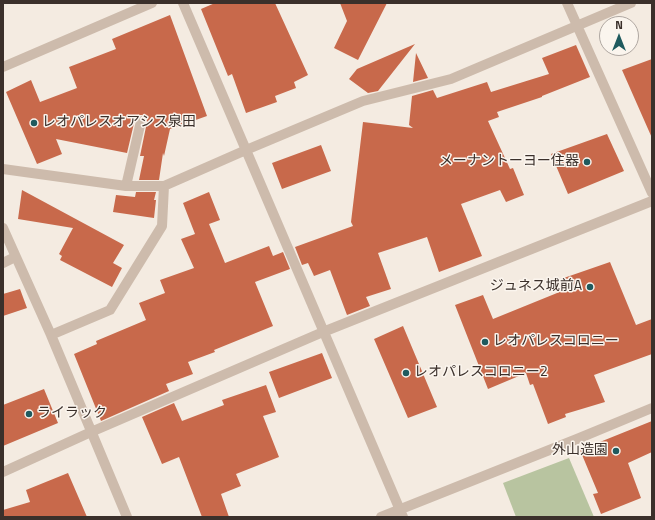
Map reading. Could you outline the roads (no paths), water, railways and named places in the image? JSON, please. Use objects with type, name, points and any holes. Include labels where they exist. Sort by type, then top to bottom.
[{"type":"street","points":[[3,67],[152,3]]},
{"type":"street","points":[[184,3],[401,513]]},
{"type":"street","points":[[567,3],[652,193]]},
{"type":"street","points":[[3,169],[126,186],[164,186],[363,101],[451,79],[631,3]]},
{"type":"street","points":[[126,186],[141,121]]},
{"type":"street","points":[[51,335],[110,310],[162,226],[164,186]]},
{"type":"street","points":[[3,472],[91,432],[323,332],[652,201]]},
{"type":"street","points":[[3,228],[51,335],[127,517]]},
{"type":"street","points":[[3,263],[16,257]]},
{"type":"street","points":[[381,517],[401,513],[652,408]]},
{"type":"place","name":"レオパレスオアシス泉田","points":[[34,123]]},
{"type":"place","name":"メーナントーヨー住器","points":[[587,162]]},
{"type":"place","name":"ジュネス城前A","points":[[590,287]]},
{"type":"place","name":"レオパレスコロニー","points":[[485,342]]},
{"type":"place","name":"レオパレスコロニー2","points":[[406,373]]},
{"type":"place","name":"ライラック","points":[[29,414]]},
{"type":"place","name":"外山造園","points":[[616,451]]}]
